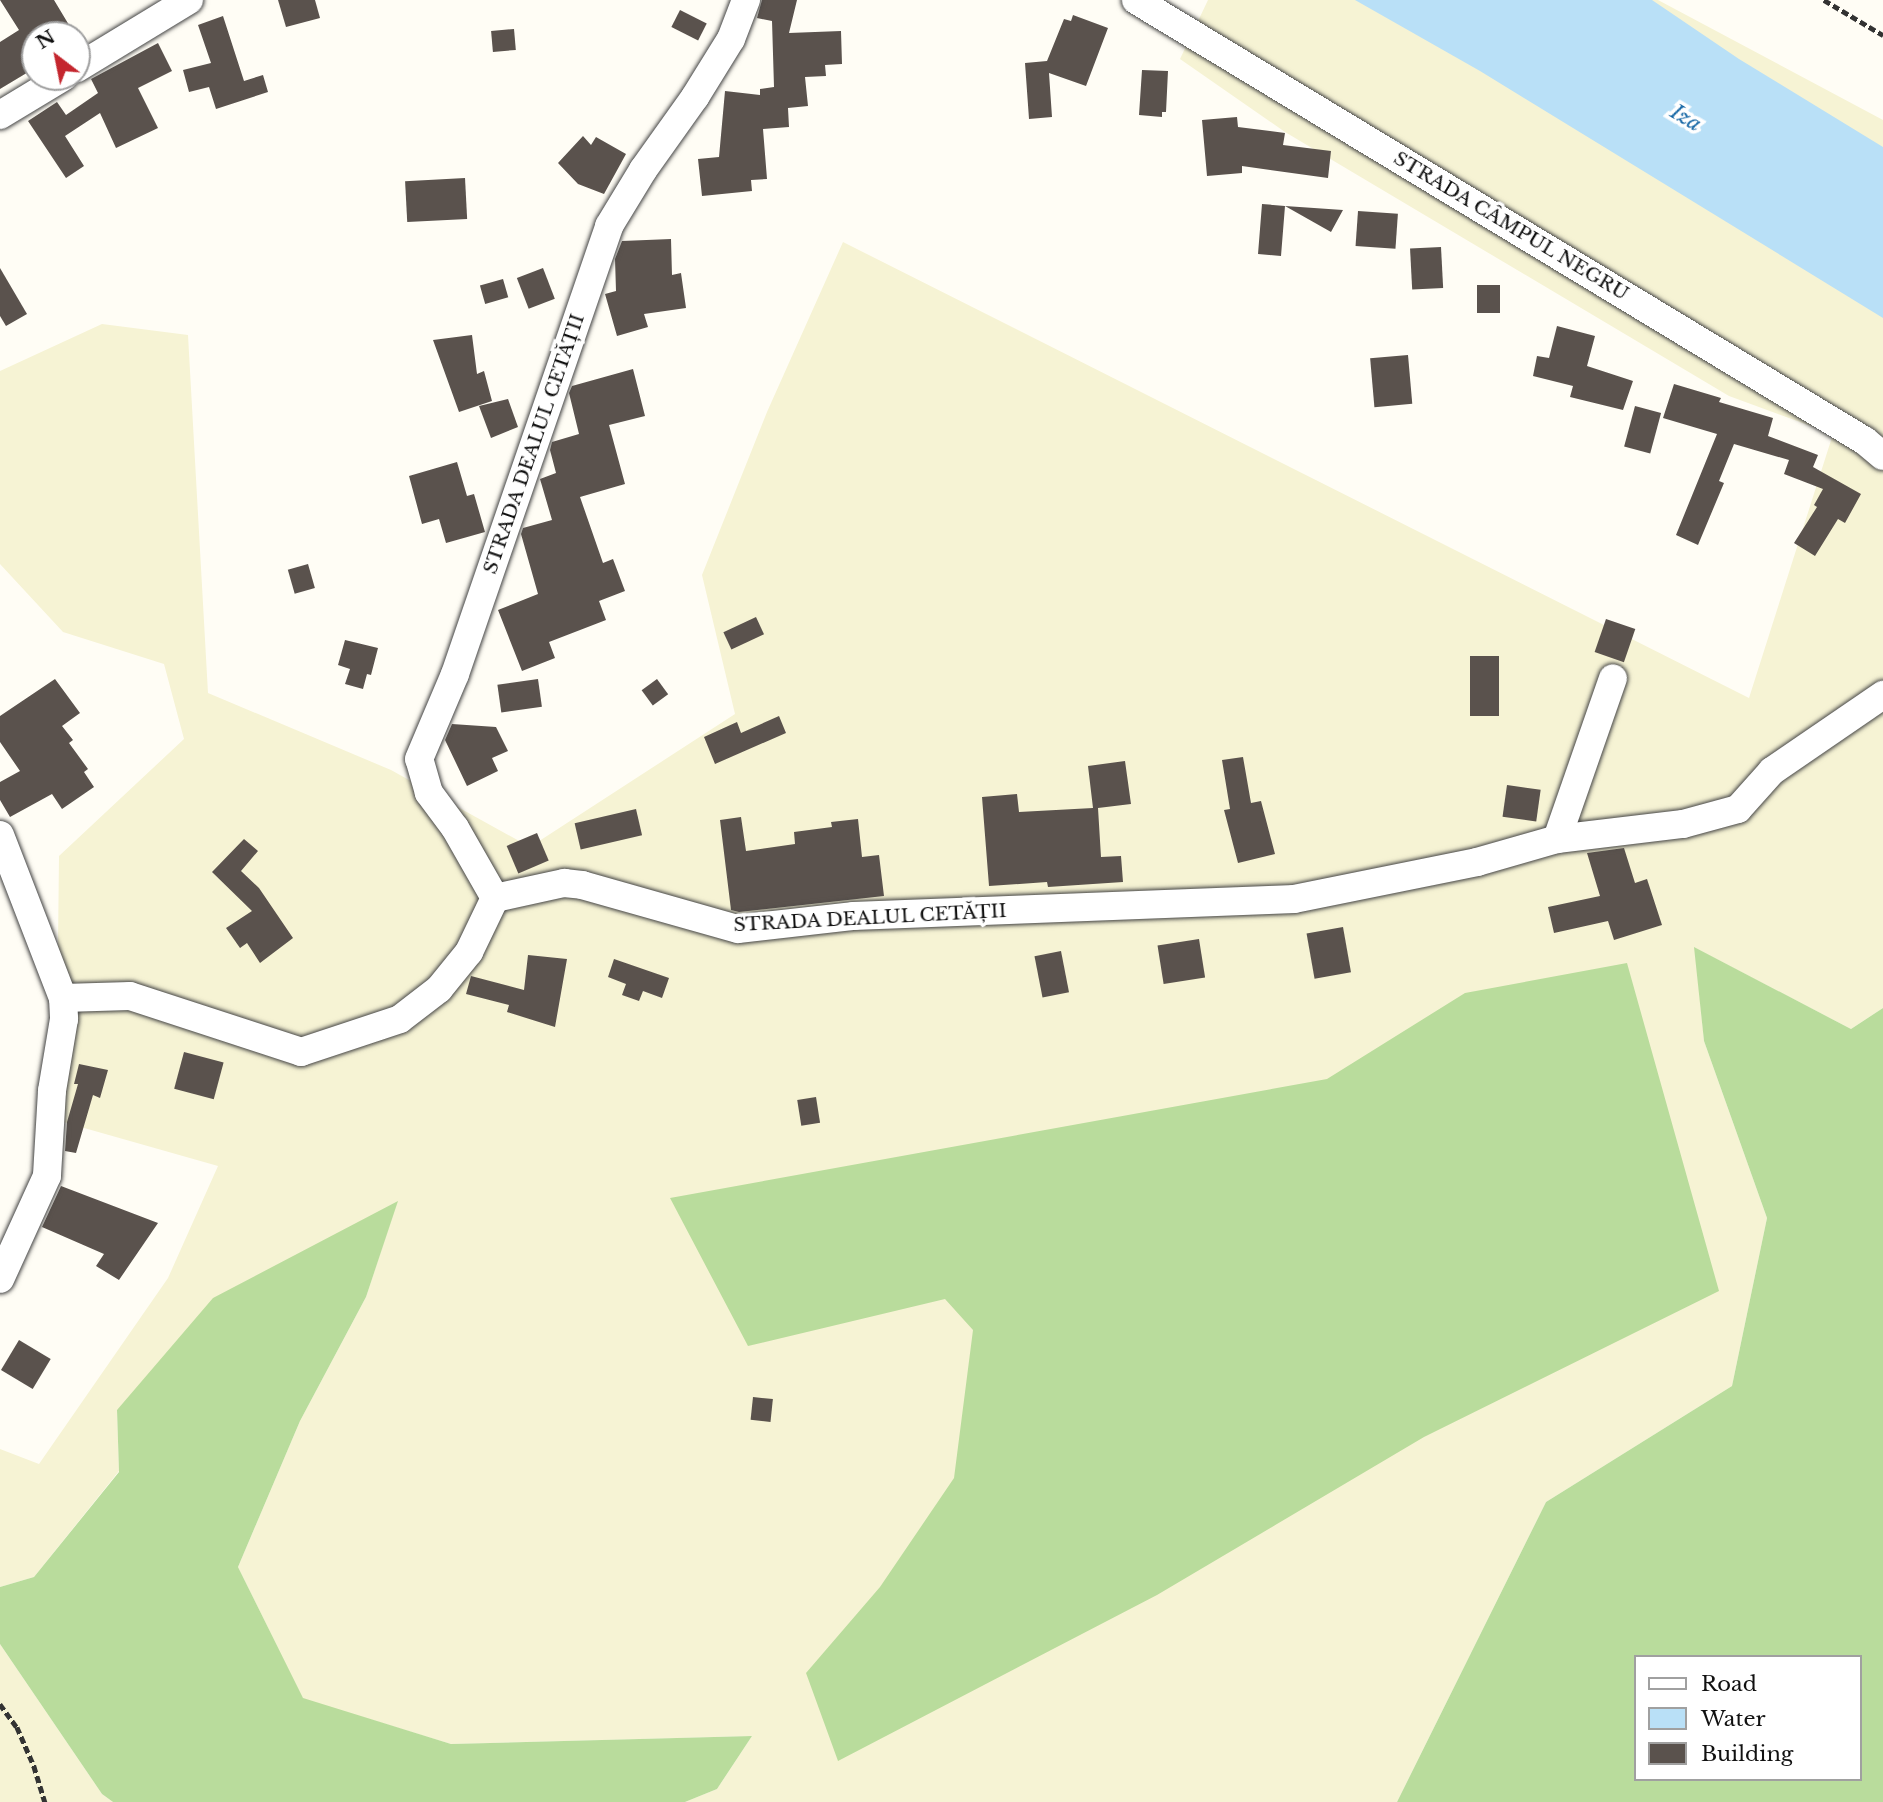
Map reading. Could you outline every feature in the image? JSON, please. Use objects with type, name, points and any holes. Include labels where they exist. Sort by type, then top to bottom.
[{"type":"street","points":[[91,60],[189,0]]},
{"type":"street","name":"STRADA DEALUL CETĂȚII","points":[[746,0],[731,39],[717,63],[643,170],[609,226],[455,674],[419,759],[429,793],[455,828],[495,898],[564,883],[582,885],[738,929],[853,916],[1294,898],[1477,862],[1558,839],[1683,824],[1738,809],[1772,771],[1883,695]]},
{"type":"street","name":"STRADA CÂMPUL NEGRU","points":[[1136,0],[1865,441],[1883,456]]},
{"type":"street","points":[[0,115],[40,91]]},
{"type":"street","points":[[1558,839],[1613,678]]},
{"type":"street","points":[[0,835],[64,998],[64,1019],[52,1091],[47,1177],[0,1279]]},
{"type":"street","points":[[64,998],[130,996],[301,1052],[400,1019],[439,989],[469,951],[495,898]]},
{"type":"path","points":[[1824,0],[1883,35]]},
{"type":"path","points":[[0,1704],[17,1727],[34,1766],[45,1802]]},
{"type":"shaded area","points":[[1208,0],[1658,0],[1883,120],[1883,1008],[1851,1029],[1695,948],[1704,1041],[1767,1218],[1732,1386],[1546,1502],[1397,1802],[685,1802],[717,1789],[752,1736],[451,1744],[303,1699],[238,1567],[300,1421],[366,1297],[397,1202],[117,1410],[119,1471],[34,1577],[0,1587],[0,1449],[39,1464],[168,1278],[218,1166],[56,1120],[59,856],[184,739],[164,664],[63,632],[0,564],[0,371],[102,324],[188,335],[208,693],[391,770],[530,847],[735,714],[702,575],[767,412],[843,242],[1749,698],[1833,434],[1729,396],[1285,132],[1180,59]]},
{"type":"shaded area","points":[[0,1644],[102,1794],[113,1802],[0,1802]]},
{"type":"green space","points":[[1694,947],[1851,1029],[1883,1008],[1883,1802],[1397,1802],[1546,1502],[1732,1386],[1767,1218],[1704,1041]]},
{"type":"green space","points":[[1627,963],[1719,1291],[1424,1437],[1157,1595],[838,1761],[806,1673],[880,1587],[954,1478],[973,1330],[945,1299],[748,1346],[670,1198],[1327,1079],[1465,993]]},
{"type":"green space","points":[[398,1201],[366,1297],[300,1421],[238,1567],[303,1698],[451,1744],[752,1736],[717,1789],[685,1802],[113,1802],[102,1794],[0,1644],[0,1587],[34,1577],[119,1472],[117,1410],[213,1298]]},
{"type":"water","name":"Iza","points":[[1355,0],[1652,0],[1739,59],[1883,147],[1883,318],[1480,71]]},
{"type":"building","points":[[0,0],[54,0],[67,21],[21,21],[21,76],[0,89],[0,42],[19,30]]},
{"type":"building","points":[[278,0],[315,0],[320,18],[286,27]]},
{"type":"building","points":[[762,0],[797,0],[789,33],[841,31],[842,64],[825,65],[826,76],[805,77],[808,106],[788,108],[789,127],[763,129],[767,179],[751,180],[752,191],[702,196],[698,159],[719,157],[725,91],[760,95],[760,89],[774,87],[772,21],[757,18]]},
{"type":"building","points":[[680,10],[707,24],[698,41],[671,27]]},
{"type":"building","points":[[1073,15],[1108,28],[1086,86],[1049,73],[1052,117],[1029,119],[1025,63],[1047,61],[1064,19],[1071,21]]},
{"type":"building","points":[[223,16],[244,81],[263,75],[268,92],[216,109],[209,87],[189,92],[183,70],[211,63],[198,25]]},
{"type":"building","points":[[514,29],[516,50],[493,52],[491,31]]},
{"type":"building","points":[[158,43],[172,71],[138,88],[158,128],[116,148],[100,113],[65,136],[84,166],[66,178],[28,121],[57,102],[66,115],[98,93],[91,79]]},
{"type":"building","points":[[1142,70],[1168,71],[1166,112],[1162,112],[1162,117],[1139,115]]},
{"type":"building","points":[[1237,117],[1238,127],[1285,133],[1283,145],[1331,151],[1328,178],[1242,166],[1242,173],[1207,176],[1202,120]]},
{"type":"building","points":[[583,136],[591,145],[596,137],[626,154],[604,194],[578,184],[558,163]]},
{"type":"building","points":[[465,178],[467,219],[407,222],[405,181]]},
{"type":"building","points":[[1262,204],[1285,206],[1281,256],[1258,254]]},
{"type":"building","points":[[1285,206],[1343,210],[1331,232]]},
{"type":"building","points":[[1358,211],[1398,214],[1395,249],[1356,246]]},
{"type":"building","points":[[671,239],[672,275],[681,273],[686,308],[644,314],[648,327],[617,336],[605,294],[616,291],[615,259],[622,241]]},
{"type":"building","points":[[1441,247],[1443,288],[1412,290],[1410,249]]},
{"type":"building","points":[[0,268],[27,314],[6,326],[0,316]]},
{"type":"building","points":[[543,268],[555,299],[529,309],[517,278]]},
{"type":"building","points":[[503,279],[508,297],[485,304],[480,286]]},
{"type":"building","points":[[1477,285],[1500,285],[1500,313],[1477,313]]},
{"type":"building","points":[[1557,326],[1595,336],[1587,366],[1633,381],[1623,410],[1570,397],[1573,386],[1533,376],[1537,356],[1549,358]]},
{"type":"building","points":[[472,335],[477,374],[484,371],[492,401],[459,412],[433,340]]},
{"type":"building","points":[[1408,355],[1412,404],[1374,407],[1370,358]]},
{"type":"building","points":[[633,369],[645,416],[609,425],[625,484],[580,497],[603,563],[613,559],[625,591],[599,601],[606,620],[549,642],[555,658],[522,671],[498,610],[538,594],[521,534],[523,528],[552,520],[540,479],[556,473],[550,450],[552,442],[579,434],[569,393],[572,386]]},
{"type":"building","points":[[1674,384],[1721,398],[1719,402],[1773,418],[1768,436],[1818,455],[1813,467],[1861,494],[1845,523],[1838,519],[1815,556],[1794,543],[1817,507],[1814,505],[1823,489],[1784,474],[1789,460],[1734,444],[1719,481],[1724,483],[1698,545],[1676,535],[1717,434],[1663,418]]},
{"type":"building","points":[[508,399],[518,427],[491,438],[479,406]]},
{"type":"building","points":[[1635,406],[1661,413],[1650,454],[1624,447]]},
{"type":"building","points":[[457,462],[467,496],[474,494],[485,532],[446,543],[439,519],[422,524],[409,476]]},
{"type":"building","points":[[308,564],[315,588],[295,594],[288,570]]},
{"type":"building","points":[[756,617],[764,634],[731,649],[723,632]]},
{"type":"building","points":[[1606,619],[1635,629],[1624,662],[1595,652]]},
{"type":"building","points":[[345,640],[378,648],[371,675],[367,674],[363,689],[345,684],[350,669],[338,665]]},
{"type":"building","points":[[1470,656],[1499,656],[1499,716],[1470,716]]},
{"type":"building","points":[[55,679],[80,713],[62,726],[73,740],[69,743],[88,769],[84,772],[94,787],[62,809],[52,794],[10,817],[0,800],[0,782],[20,771],[0,742],[0,716]]},
{"type":"building","points":[[538,679],[542,707],[501,712],[497,685]]},
{"type":"building","points":[[657,679],[668,694],[653,706],[642,690]]},
{"type":"building","points":[[779,716],[786,733],[715,764],[704,737],[737,722],[741,733]]},
{"type":"building","points":[[452,724],[496,727],[508,751],[492,758],[498,771],[467,786],[445,740]]},
{"type":"building","points":[[1243,757],[1251,803],[1261,801],[1275,854],[1238,863],[1224,810],[1230,809],[1222,760]]},
{"type":"building","points":[[1125,761],[1131,804],[1098,808],[1101,857],[1121,856],[1123,882],[1048,887],[1047,882],[989,886],[982,797],[1017,794],[1019,812],[1093,808],[1088,766]]},
{"type":"building","points":[[1507,785],[1541,790],[1536,821],[1503,817]]},
{"type":"building","points":[[636,809],[642,835],[581,849],[575,823]]},
{"type":"building","points":[[741,817],[746,851],[795,844],[794,832],[832,827],[831,822],[858,819],[862,857],[879,855],[884,896],[739,912],[731,910],[720,820]]},
{"type":"building","points":[[537,833],[549,861],[518,874],[507,846]]},
{"type":"building","points":[[244,839],[258,851],[241,871],[259,888],[293,938],[260,963],[247,943],[240,948],[226,928],[252,911],[212,872]]},
{"type":"building","points":[[1624,848],[1635,883],[1647,879],[1662,925],[1614,940],[1608,921],[1554,933],[1548,907],[1600,896],[1587,853]]},
{"type":"building","points":[[1343,927],[1351,972],[1315,979],[1307,933]]},
{"type":"building","points":[[1199,939],[1205,978],[1164,984],[1158,946]]},
{"type":"building","points":[[1061,951],[1069,992],[1043,997],[1034,956]]},
{"type":"building","points":[[528,955],[567,959],[555,1027],[507,1012],[509,1005],[466,994],[471,976],[524,990]]},
{"type":"building","points":[[614,959],[669,978],[662,998],[643,991],[639,1001],[622,995],[626,984],[608,977]]},
{"type":"building","points":[[184,1052],[224,1063],[214,1099],[174,1089]]},
{"type":"building","points":[[79,1064],[108,1070],[100,1098],[93,1095],[76,1153],[65,1151],[67,1122],[78,1084],[74,1084]]},
{"type":"building","points":[[816,1097],[820,1123],[801,1126],[797,1100]]},
{"type":"building","points":[[61,1186],[158,1223],[119,1280],[96,1266],[104,1254],[42,1227]]},
{"type":"building","points":[[19,1340],[51,1359],[33,1389],[1,1370]]},
{"type":"building","points":[[753,1397],[773,1399],[770,1422],[751,1420]]}]
